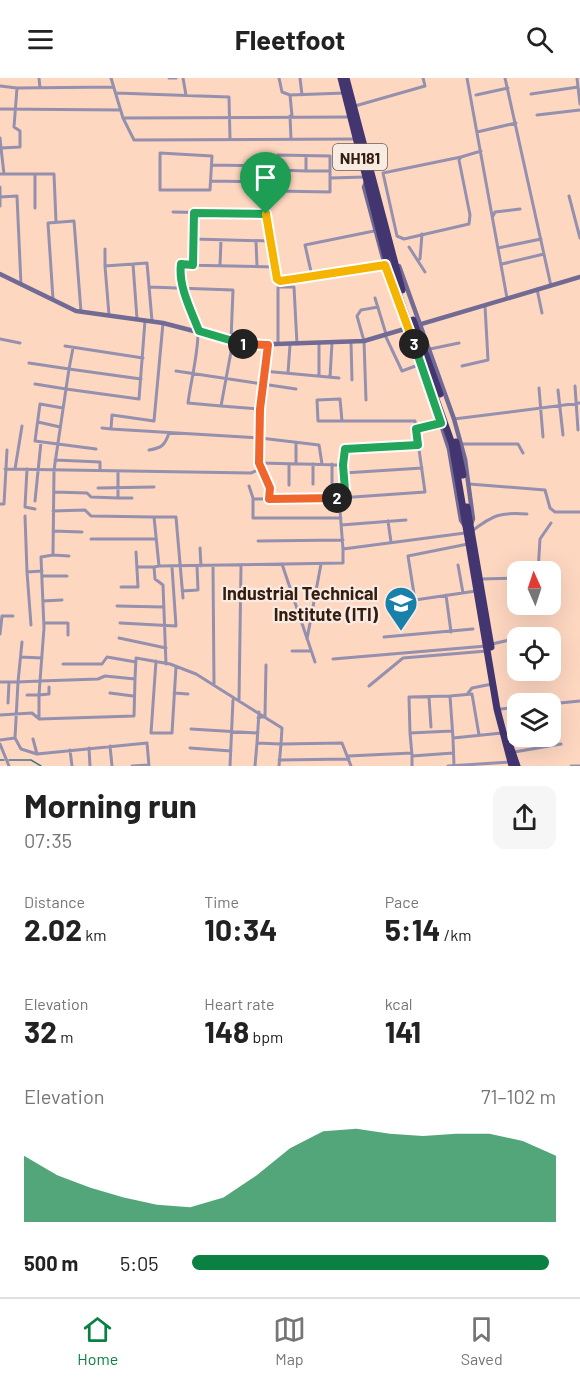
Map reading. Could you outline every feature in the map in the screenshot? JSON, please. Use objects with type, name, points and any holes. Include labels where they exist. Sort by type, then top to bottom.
[{"type":"highway","name":"NH181","points":[[341,78],[380,234],[451,431],[479,579],[487,647],[502,733],[514,764]]},
{"type":"highway","name":"NH181","points":[[346,78],[367,179]]},
{"type":"highway","name":"NH181","points":[[468,529],[468,544],[476,591],[514,764]]},
{"type":"street","points":[[39,78],[40,88]]},
{"type":"street","points":[[111,78],[120,110],[134,140],[356,139]]},
{"type":"street","points":[[169,78],[176,78]]},
{"type":"street","points":[[183,78],[186,95]]},
{"type":"street","points":[[279,78],[282,92],[290,95],[345,93]]},
{"type":"street","points":[[300,78],[302,95]]},
{"type":"street","points":[[353,106],[425,86],[423,78]]},
{"type":"street","points":[[467,78],[507,298]]},
{"type":"street","points":[[506,78],[550,286]]},
{"type":"street","points":[[577,78],[580,104]]},
{"type":"street","points":[[0,86],[17,88],[114,87]]},
{"type":"street","points":[[1,148],[20,147],[20,131],[14,127],[17,88]]},
{"type":"street","points":[[476,95],[508,88]]},
{"type":"street","points":[[531,94],[579,90]]},
{"type":"street","points":[[116,93],[229,97],[230,139]]},
{"type":"street","points":[[290,95],[291,139]]},
{"type":"street","points":[[0,109],[120,110]]},
{"type":"street","points":[[537,115],[580,110]]},
{"type":"street","points":[[123,118],[350,117]]},
{"type":"street","points":[[477,132],[516,123]]},
{"type":"street","points":[[0,138],[2,174],[54,174],[56,222]]},
{"type":"street","points":[[461,157],[460,172],[470,222],[404,239],[397,236],[383,173],[481,152]]},
{"type":"street","points":[[160,153],[212,156],[211,181],[210,190],[160,190],[160,153]]},
{"type":"street","points":[[278,155],[306,156],[330,156],[330,192],[276,191],[278,155]]},
{"type":"street","points":[[306,156],[306,171]]},
{"type":"street","points":[[212,165],[330,171]]},
{"type":"street","points":[[34,174],[35,208]]},
{"type":"street","points":[[330,178],[367,179],[376,185],[395,255],[462,444],[473,519],[468,529]]},
{"type":"street","points":[[367,179],[364,187],[380,234],[385,265],[441,423],[449,449],[461,520],[468,529]]},
{"type":"street","points":[[211,181],[277,182]]},
{"type":"street","points":[[0,187],[0,206]]},
{"type":"street","points":[[0,197],[17,196],[21,285]]},
{"type":"street","points":[[569,196],[580,238]]},
{"type":"street","points":[[493,216],[495,213],[520,209]]},
{"type":"street","points":[[173,212],[266,214],[275,267],[280,281],[385,265]]},
{"type":"street","points":[[193,265],[194,213]]},
{"type":"street","points":[[53,300],[48,223],[74,221],[81,312]]},
{"type":"street","points":[[312,276],[305,245],[380,234]]},
{"type":"street","points":[[420,260],[422,234]]},
{"type":"street","points":[[194,239],[270,241]]},
{"type":"street","points":[[498,248],[541,239]]},
{"type":"street","points":[[220,266],[221,240]]},
{"type":"street","points":[[256,241],[257,266]]},
{"type":"street","points":[[409,247],[420,260],[425,272]]},
{"type":"street","points":[[105,249],[109,316]]},
{"type":"street","points":[[501,264],[544,254]]},
{"type":"street","points":[[105,266],[147,263],[152,321]]},
{"type":"street","points":[[133,264],[137,320]]},
{"type":"street","points":[[260,409],[188,403],[199,331],[180,274],[181,264],[275,267]]},
{"type":"street","points":[[0,274],[81,312],[163,323],[248,345],[364,341],[580,277]]},
{"type":"street","points":[[174,286],[184,288]]},
{"type":"street","points":[[149,287],[233,290],[232,340],[221,406]]},
{"type":"street","points":[[279,345],[278,287],[294,287],[297,345]]},
{"type":"street","points":[[537,289],[542,313]]},
{"type":"street","points":[[375,298],[385,334],[402,370],[421,364]]},
{"type":"street","points":[[462,366],[488,360],[485,304]]},
{"type":"street","points":[[366,400],[364,341],[357,316],[361,310],[378,307]]},
{"type":"street","points":[[35,384],[139,399],[145,321]]},
{"type":"street","points":[[154,432],[163,323]]},
{"type":"street","points":[[0,339],[20,343]]},
{"type":"street","points":[[351,342],[352,380]]},
{"type":"street","points":[[330,377],[332,343]]},
{"type":"street","points":[[428,350],[459,343]]},
{"type":"street","points":[[319,344],[319,376]]},
{"type":"street","points":[[5,469],[251,473],[258,470],[263,371],[268,345]]},
{"type":"street","points":[[288,373],[290,345]]},
{"type":"street","points":[[65,346],[143,358]]},
{"type":"street","points":[[53,555],[55,460],[74,347]]},
{"type":"street","points":[[29,363],[141,379]]},
{"type":"street","points":[[176,371],[296,389]]},
{"type":"street","points":[[263,371],[339,378]]},
{"type":"street","points":[[575,386],[578,430]]},
{"type":"street","points":[[538,388],[543,437]]},
{"type":"street","points":[[558,390],[563,435]]},
{"type":"street","points":[[253,499],[339,498],[425,492],[415,421],[342,421],[318,421],[317,400],[340,399],[342,421]]},
{"type":"street","points":[[63,408],[40,404],[35,441],[96,449]]},
{"type":"street","points":[[454,419],[578,404]]},
{"type":"street","points":[[111,429],[112,415],[154,421]]},
{"type":"street","points":[[38,423],[60,426]]},
{"type":"street","points":[[416,429],[441,423]]},
{"type":"street","points":[[15,469],[22,426]]},
{"type":"street","points":[[102,428],[319,444],[322,464]]},
{"type":"street","points":[[149,450],[161,448],[166,444],[169,433]]},
{"type":"street","points":[[35,501],[41,442]]},
{"type":"street","points":[[296,442],[296,464]]},
{"type":"street","points":[[462,444],[518,444],[524,453]]},
{"type":"street","points":[[137,567],[343,563],[339,498],[345,490],[343,465],[345,449],[418,445]]},
{"type":"street","points":[[0,504],[4,504],[7,450]]},
{"type":"street","points":[[55,460],[100,462],[100,470]]},
{"type":"street","points":[[259,463],[343,465]]},
{"type":"street","points":[[259,463],[270,488],[269,499]]},
{"type":"street","points":[[289,464],[290,485]]},
{"type":"street","points":[[313,464],[314,484]]},
{"type":"street","points":[[332,464],[332,483]]},
{"type":"street","points":[[344,473],[422,468]]},
{"type":"street","points":[[27,469],[25,507],[35,509]]},
{"type":"street","points":[[118,471],[118,498]]},
{"type":"street","points":[[469,484],[544,490],[555,512],[580,513]]},
{"type":"street","points":[[249,486],[253,499],[253,518],[341,518]]},
{"type":"street","points":[[98,488],[153,488]]},
{"type":"street","points":[[54,492],[87,493],[92,497],[132,498]]},
{"type":"street","points":[[53,510],[85,510],[91,516],[176,517],[183,598]]},
{"type":"street","points":[[343,549],[468,529],[491,516],[508,513],[527,514]]},
{"type":"street","points":[[25,516],[31,625]]},
{"type":"street","points":[[154,517],[159,566]]},
{"type":"street","points":[[341,525],[406,520]]},
{"type":"street","points":[[388,521],[391,542]]},
{"type":"street","points":[[539,561],[540,539],[550,528],[551,523]]},
{"type":"street","points":[[53,531],[82,532]]},
{"type":"street","points":[[91,539],[156,538]]},
{"type":"street","points":[[258,541],[343,540]]},
{"type":"street","points":[[468,544],[408,556],[414,600],[476,591]]},
{"type":"street","points":[[182,591],[198,590],[200,548]]},
{"type":"street","points":[[121,587],[138,587],[136,552]]},
{"type":"street","points":[[39,719],[44,623],[41,557],[69,556]]},
{"type":"street","points":[[282,564],[315,662]]},
{"type":"street","points":[[307,639],[321,564]]},
{"type":"street","points":[[230,766],[237,700],[241,565]]},
{"type":"street","points":[[458,565],[463,592]]},
{"type":"street","points":[[213,566],[214,685]]},
{"type":"street","points":[[154,567],[155,579],[162,585],[166,664]]},
{"type":"street","points":[[120,623],[176,626],[172,567]]},
{"type":"street","points":[[27,572],[67,576]]},
{"type":"street","points":[[479,579],[507,579]]},
{"type":"street","points":[[446,595],[451,632]]},
{"type":"street","points":[[43,601],[62,600]]},
{"type":"street","points":[[117,606],[164,607]]},
{"type":"street","points":[[0,634],[2,616],[13,616]]},
{"type":"street","points":[[44,623],[68,623],[68,634]]},
{"type":"street","points":[[384,636],[473,629]]},
{"type":"street","points":[[119,638],[166,648]]},
{"type":"street","points":[[369,686],[403,658],[487,647],[507,641]]},
{"type":"street","points":[[22,642],[15,738],[21,749],[37,754],[147,743],[149,766],[132,766]]},
{"type":"street","points":[[333,659],[487,647]]},
{"type":"street","points":[[292,651],[311,651]]},
{"type":"street","points":[[21,657],[42,658]]},
{"type":"street","points":[[63,664],[102,664],[107,657],[136,662]]},
{"type":"street","points":[[0,715],[32,713],[39,719],[134,716],[136,658],[176,667],[214,685],[282,728],[279,766]]},
{"type":"street","points":[[156,662],[151,733],[172,733],[176,667]]},
{"type":"street","points":[[265,716],[266,665]]},
{"type":"street","points":[[0,682],[98,679],[105,676],[135,679]]},
{"type":"street","points":[[8,703],[9,682]]},
{"type":"street","points":[[467,694],[472,688],[493,684]]},
{"type":"street","points":[[27,695],[49,694],[49,687]]},
{"type":"street","points":[[110,693],[133,696]]},
{"type":"street","points":[[174,693],[188,694]]},
{"type":"street","points":[[412,766],[409,697],[472,694],[479,735]]},
{"type":"street","points":[[450,696],[454,766]]},
{"type":"street","points":[[429,697],[430,727]]},
{"type":"street","points":[[561,703],[580,701]]},
{"type":"street","points":[[501,709],[507,708]]},
{"type":"street","points":[[255,766],[259,712]]},
{"type":"street","points":[[258,718],[265,716]]},
{"type":"street","points":[[191,729],[258,733]]},
{"type":"street","points":[[410,733],[452,730]]},
{"type":"street","points":[[453,738],[502,733]]},
{"type":"street","points":[[9,766],[1,751],[0,742],[15,738]]},
{"type":"street","points":[[33,739],[37,754]]},
{"type":"street","points":[[257,743],[342,743],[351,766]]},
{"type":"street","points":[[110,746],[112,766]]},
{"type":"street","points":[[513,753],[545,747]]},
{"type":"street","points":[[89,748],[90,766]]},
{"type":"street","points":[[190,748],[231,751]]},
{"type":"street","points":[[70,750],[72,766]]},
{"type":"street","points":[[279,760],[453,753]]},
{"type":"street","points":[[448,766],[514,764]]},
{"type":"street","points":[[571,766],[580,766]]},
{"type":"waterway","points":[[9,760],[31,760],[41,766]]},
{"type":"place","name":"Industrial Technical Institute (ITI)","points":[[401,632]]},
{"type":"route","points":[[194,213],[266,214],[277,279],[280,281],[385,265],[441,423],[416,429],[418,445],[345,449],[343,465],[345,490],[339,498],[269,499],[270,488],[259,463],[260,409],[268,345],[248,345],[199,331],[180,274],[181,264],[193,265],[194,213]]}]
